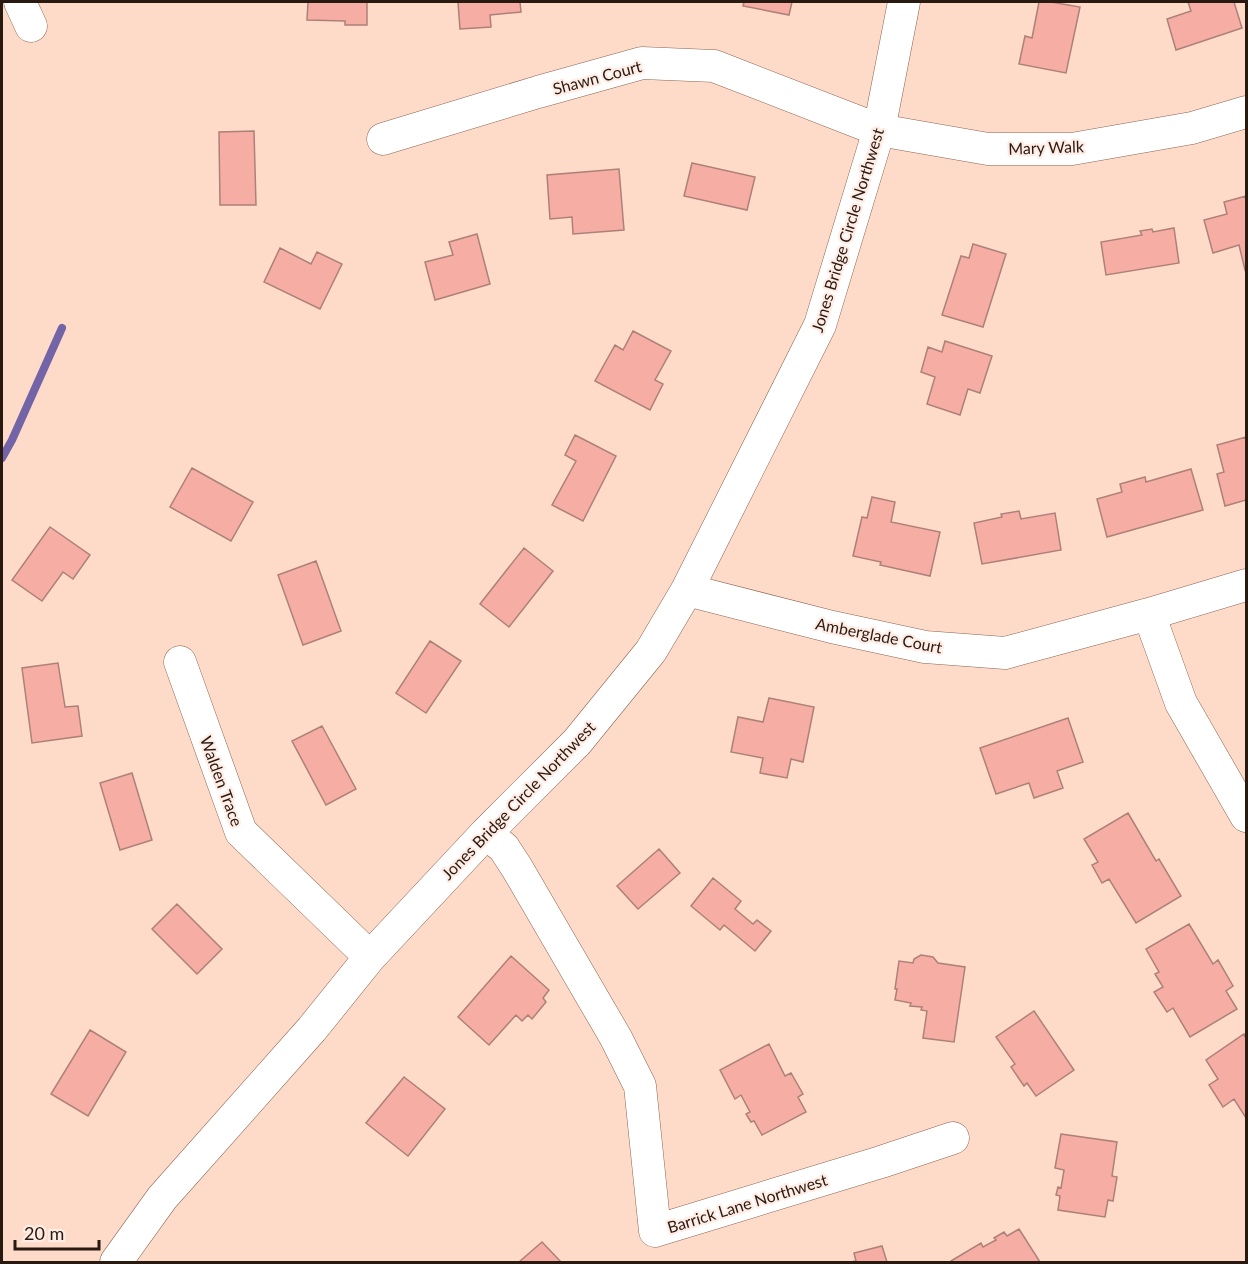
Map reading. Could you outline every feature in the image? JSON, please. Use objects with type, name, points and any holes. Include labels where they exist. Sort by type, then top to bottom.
[{"type":"street","name":"Jones Bridge Circle Northwest","points":[[116,1263],[162,1198],[312,1029],[370,957],[486,833],[577,742],[651,651],[687,590],[820,325],[879,130],[904,2]]},
{"type":"street","name":"Shawn Court","points":[[383,139],[642,63],[714,66],[879,130]]},
{"type":"street","name":"Mary Walk","points":[[879,130],[988,149],[1072,149],[1192,128],[1246,111]]},
{"type":"street","name":"Amberglade Court","points":[[687,590],[832,627],[926,647],[1005,653],[1246,585]]},
{"type":"street","points":[[1149,614],[1181,703],[1246,816]]},
{"type":"street","name":"Walden Trace","points":[[180,662],[241,832],[370,957]]},
{"type":"street","name":"Barrick Lane Northwest","points":[[486,833],[504,848],[517,868],[616,1038],[640,1086],[655,1231],[953,1138]]},
{"type":"building","points":[[308,2],[367,2],[367,25],[345,25],[345,21],[307,20]]},
{"type":"building","points":[[458,2],[520,2],[521,12],[490,15],[491,27],[460,29]]},
{"type":"building","points":[[744,2],[792,2],[789,15],[743,6]]},
{"type":"building","points":[[1039,2],[1080,7],[1066,73],[1019,64],[1025,36],[1032,38]]},
{"type":"building","points":[[1188,2],[1234,2],[1242,28],[1176,50],[1167,19],[1191,11]]},
{"type":"building","points":[[254,131],[256,205],[220,205],[219,132]]},
{"type":"building","points":[[692,163],[755,177],[747,210],[684,196]]},
{"type":"building","points":[[619,169],[624,230],[573,234],[572,217],[550,219],[547,175]]},
{"type":"building","points":[[1246,196],[1245,270],[1239,245],[1213,253],[1204,220],[1227,214],[1224,202]]},
{"type":"building","points":[[1174,228],[1179,263],[1106,275],[1101,242],[1142,235],[1140,231],[1152,229],[1153,232]]},
{"type":"building","points":[[477,234],[490,284],[435,300],[425,262],[453,255],[449,242]]},
{"type":"building","points":[[973,244],[1006,254],[983,327],[942,315],[961,256],[969,258]]},
{"type":"building","points":[[280,248],[311,264],[317,252],[342,264],[320,309],[264,282]]},
{"type":"building","points":[[633,331],[671,351],[655,380],[663,384],[650,410],[595,381],[615,345],[623,350]]},
{"type":"building","points":[[945,341],[992,356],[980,393],[968,389],[960,415],[927,404],[935,377],[921,372],[928,347],[942,352]]},
{"type":"building","points":[[575,435],[616,456],[583,521],[552,505],[576,461],[565,455]]},
{"type":"building","points":[[1246,437],[1246,500],[1225,506],[1217,474],[1224,472],[1217,445]]},
{"type":"building","points":[[192,468],[253,502],[231,541],[170,507]]},
{"type":"building","points":[[1191,469],[1203,510],[1107,537],[1097,499],[1122,492],[1120,484],[1145,477],[1146,482]]},
{"type":"building","points":[[872,497],[895,502],[891,522],[940,532],[930,576],[880,565],[881,562],[853,556],[862,517],[867,518]]},
{"type":"building","points":[[1019,511],[1021,519],[1055,513],[1061,550],[982,564],[974,523]]},
{"type":"building","points":[[50,527],[90,555],[73,579],[63,572],[42,601],[12,580]]},
{"type":"building","points":[[524,548],[553,571],[509,627],[480,604]]},
{"type":"building","points":[[316,561],[341,631],[303,645],[278,575]]},
{"type":"building","points":[[430,641],[461,661],[426,713],[396,693]]},
{"type":"building","points":[[58,663],[65,707],[78,706],[82,736],[32,743],[22,668]]},
{"type":"building","points":[[769,698],[814,707],[803,762],[791,759],[787,778],[760,773],[763,758],[731,752],[738,717],[763,722]]},
{"type":"building","points":[[1068,718],[1083,762],[1057,771],[1063,788],[1034,798],[1029,783],[996,794],[980,748]]},
{"type":"building","points":[[322,726],[356,789],[326,805],[292,741]]},
{"type":"building","points":[[132,773],[152,840],[120,850],[100,783]]},
{"type":"building","points":[[1128,813],[1156,861],[1159,859],[1181,896],[1136,923],[1109,879],[1102,883],[1092,865],[1098,862],[1084,839]]},
{"type":"building","points":[[659,849],[680,873],[638,909],[617,886]]},
{"type":"building","points":[[713,878],[741,901],[735,909],[753,924],[757,920],[771,931],[755,951],[724,925],[720,930],[691,906]]},
{"type":"building","points":[[177,904],[222,949],[197,974],[152,929]]},
{"type":"building","points":[[1189,924],[1213,964],[1218,960],[1233,986],[1226,991],[1237,1009],[1190,1037],[1173,1008],[1167,1012],[1154,992],[1163,987],[1155,974],[1159,972],[1146,949]]},
{"type":"building","points":[[921,955],[933,957],[938,963],[965,967],[954,1042],[923,1038],[927,1011],[921,1010],[922,1007],[910,1006],[911,1003],[895,1000],[899,961],[913,963],[914,959]]},
{"type":"building","points":[[511,956],[549,990],[543,998],[546,1002],[532,1019],[528,1015],[522,1021],[516,1015],[489,1045],[458,1017]]},
{"type":"building","points":[[1034,1011],[1074,1070],[1036,1096],[1027,1083],[1024,1086],[1011,1067],[1015,1064],[996,1037]]},
{"type":"building","points":[[90,1030],[126,1052],[88,1116],[51,1094]]},
{"type":"building","points":[[1244,1034],[1246,1039],[1246,1118],[1234,1099],[1223,1107],[1209,1085],[1218,1079],[1206,1060]]},
{"type":"building","points":[[769,1044],[785,1076],[791,1073],[803,1094],[798,1097],[806,1112],[762,1135],[754,1121],[751,1122],[746,1114],[750,1112],[741,1095],[735,1099],[720,1070]]},
{"type":"building","points":[[404,1077],[445,1109],[408,1156],[366,1123]]},
{"type":"building","points":[[1061,1134],[1117,1142],[1112,1176],[1117,1177],[1113,1201],[1108,1200],[1105,1217],[1058,1210],[1060,1196],[1056,1195],[1058,1187],[1061,1188],[1064,1170],[1055,1168]]},
{"type":"building","points":[[1019,1229],[1040,1262],[951,1261],[981,1243],[983,1247],[996,1240],[994,1238],[1004,1232],[1007,1236]]},
{"type":"building","points":[[542,1242],[561,1262],[519,1262]]},
{"type":"building","points":[[882,1246],[887,1262],[850,1262],[856,1261],[854,1253]]},
{"type":"waterway","points":[[2,458],[62,328]]}]
